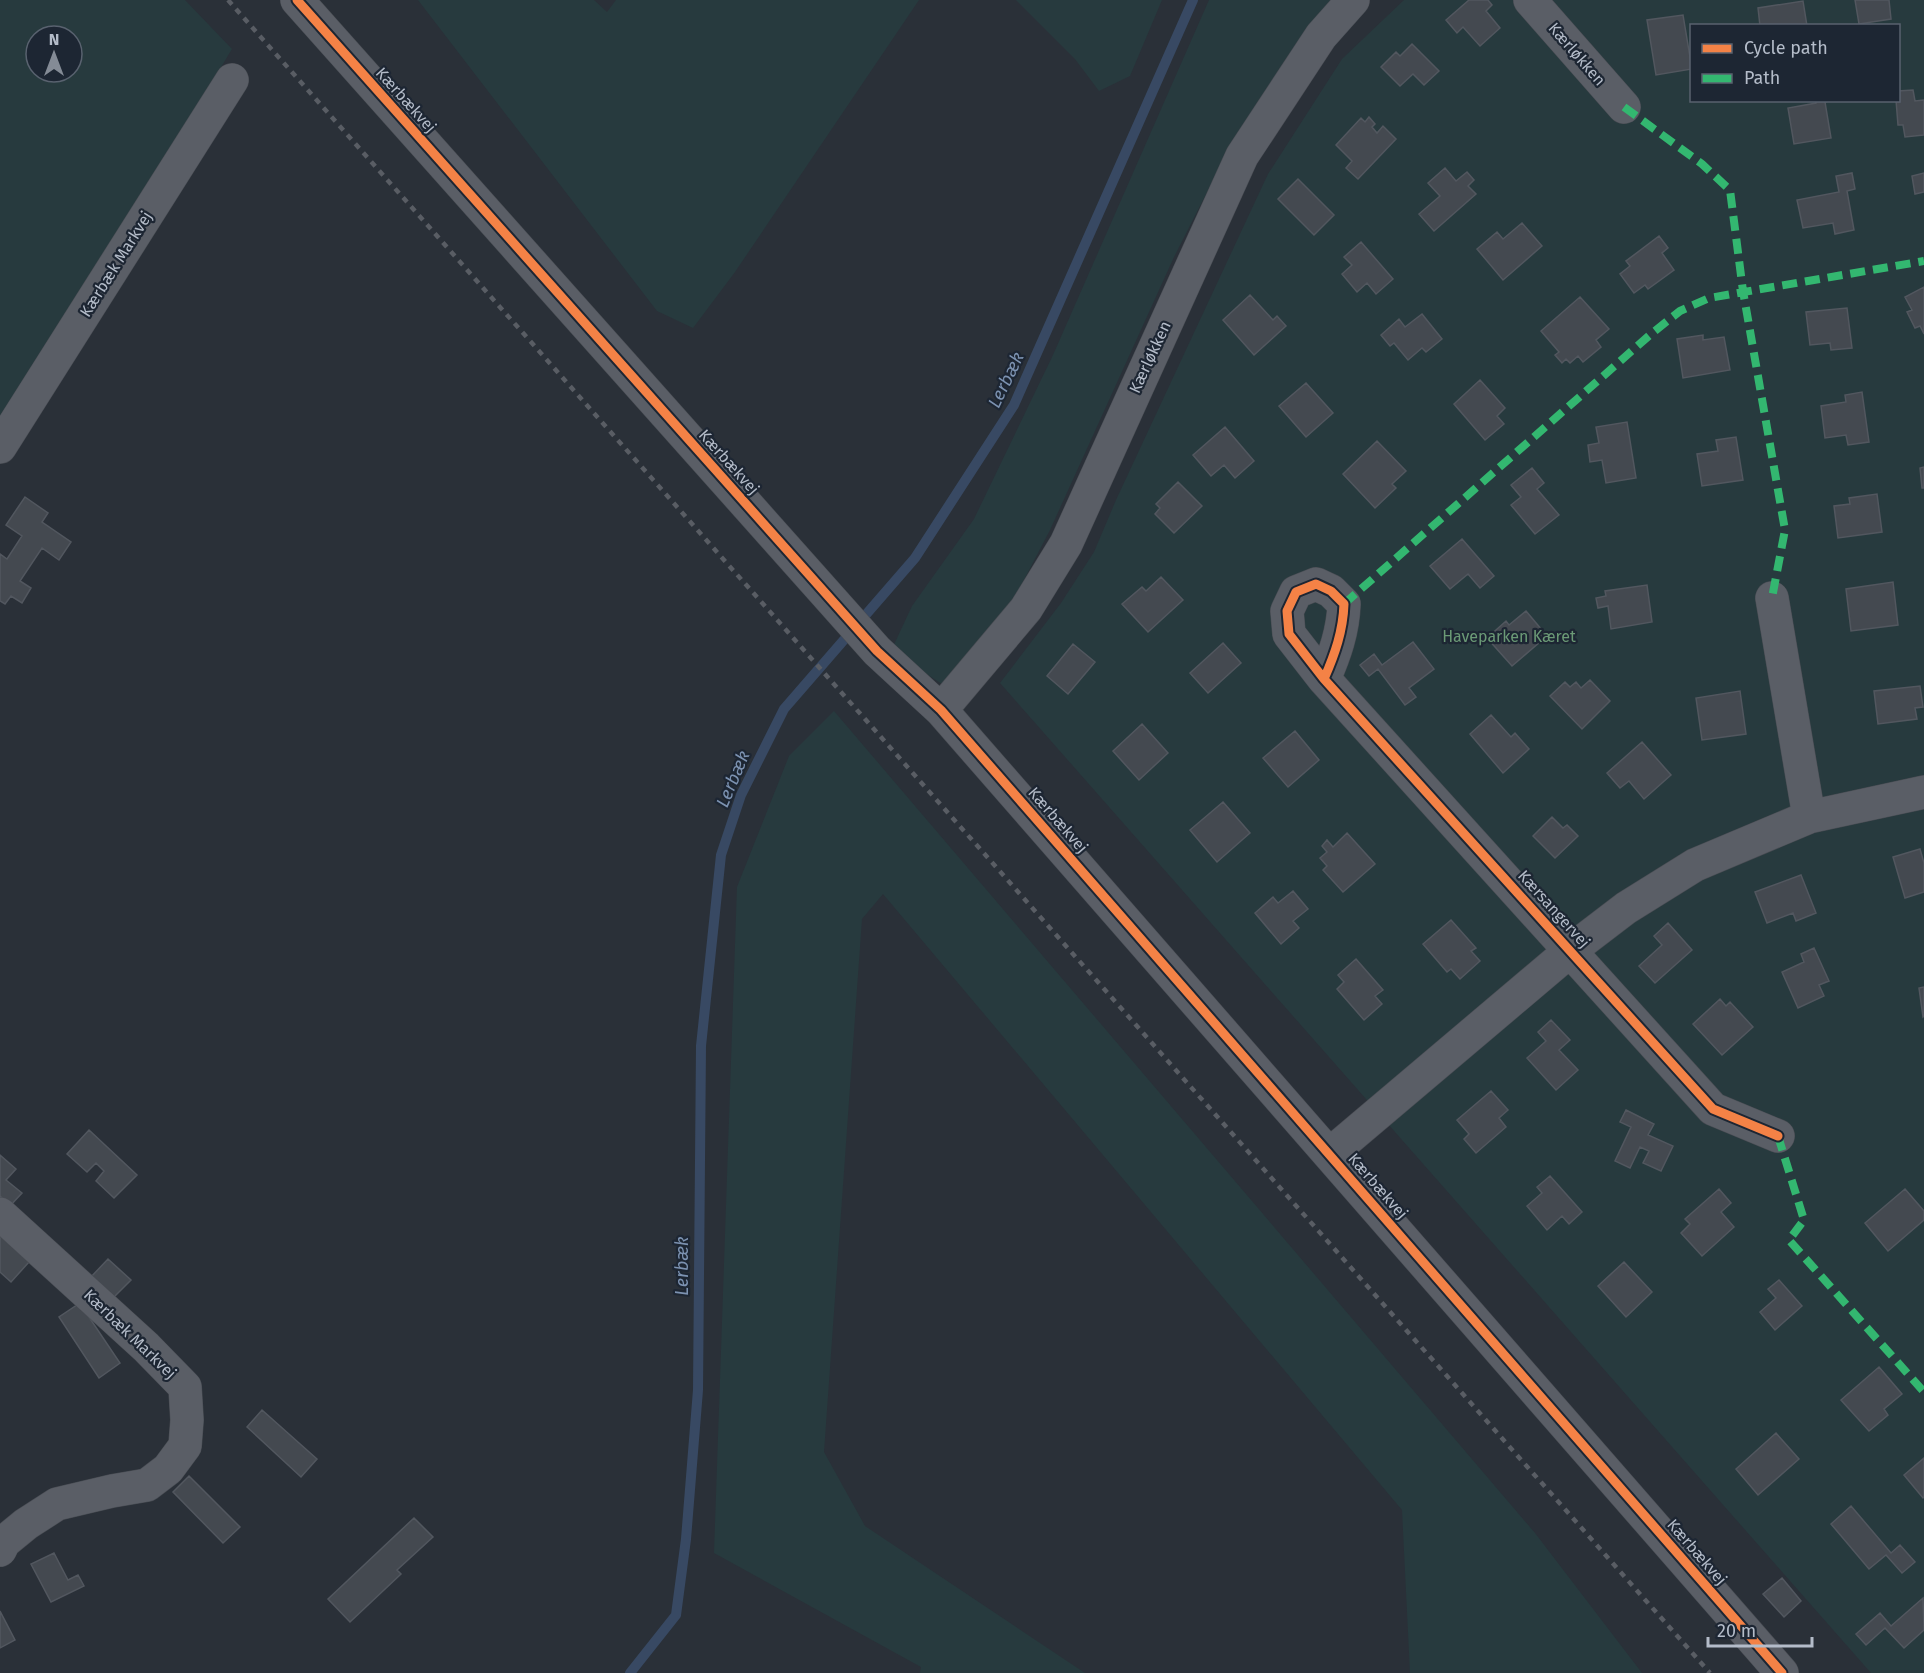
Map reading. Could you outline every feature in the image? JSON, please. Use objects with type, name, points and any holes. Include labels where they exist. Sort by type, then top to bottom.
[{"type":"street","name":"Kærbækvej","points":[[297,0],[877,651],[941,710],[1782,1673]]},
{"type":"street","name":"Kærløkken","points":[[941,710],[1026,609],[1065,544],[1242,156],[1321,36],[1353,0]]},
{"type":"street","name":"Kærløkken","points":[[1530,0],[1624,107]]},
{"type":"street","name":"Kærbæk Markvej","points":[[0,447],[232,80]]},
{"type":"street","points":[[1772,598],[1809,817]]},
{"type":"street","name":"Kærsangervej","points":[[1324,679],[1713,1109],[1778,1136]]},
{"type":"street","name":"Kærsangervej","points":[[1330,1154],[1571,950],[1626,908],[1695,865],[1809,817],[1924,792]]},
{"type":"street","name":"Kærbæk Markvej","points":[[0,1214],[146,1347],[185,1387],[188,1420],[185,1446],[168,1469],[147,1485],[57,1504],[26,1524],[4,1542],[0,1550]]},
{"type":"green space","points":[[0,0],[185,0],[232,49],[0,430]]},
{"type":"green space","points":[[418,0],[594,0],[607,12],[616,0],[919,0],[735,272],[693,328],[657,311]]},
{"type":"green space","points":[[1016,0],[1162,0],[1130,76],[1099,91],[1075,59]]},
{"type":"green space","points":[[1209,0],[1338,0],[1228,151],[1174,257],[1050,530],[1012,603],[942,684],[891,651],[912,606],[974,519],[1053,355]]},
{"type":"green space","name":"Haveparken Kæret","points":[[1404,0],[1924,0],[1924,1673],[1871,1673],[1000,683],[1061,603],[1094,552],[1268,174],[1342,59]]},
{"type":"green space","points":[[834,711],[1535,1533],[1642,1673],[1410,1673],[1402,1510],[883,894],[862,919],[824,1452],[865,1526],[1085,1673],[920,1673],[921,1667],[714,1553],[737,887],[789,756]]},
{"type":"building","points":[[1469,0],[1488,0],[1492,5],[1486,11],[1500,28],[1480,46],[1463,27],[1457,33],[1446,20]]},
{"type":"building","points":[[1855,0],[1889,0],[1891,19],[1859,24]]},
{"type":"building","points":[[1803,1],[1807,24],[1760,24],[1758,8]]},
{"type":"building","points":[[1683,15],[1690,69],[1656,75],[1647,20]]},
{"type":"building","points":[[1412,44],[1439,71],[1424,85],[1413,74],[1400,86],[1381,67],[1396,52],[1400,56]]},
{"type":"building","points":[[1913,90],[1915,101],[1924,100],[1924,135],[1905,137],[1903,125],[1898,125],[1896,102],[1900,102],[1900,91]]},
{"type":"building","points":[[1825,102],[1831,138],[1794,144],[1788,108]]},
{"type":"building","points":[[1369,117],[1375,124],[1372,127],[1377,133],[1383,126],[1396,139],[1358,179],[1346,168],[1352,161],[1336,145],[1361,118],[1365,122]]},
{"type":"building","points":[[1445,168],[1456,181],[1467,172],[1474,180],[1468,186],[1476,194],[1434,231],[1419,214],[1440,196],[1428,183]]},
{"type":"building","points":[[1852,173],[1855,189],[1847,191],[1854,230],[1835,234],[1833,223],[1803,228],[1797,200],[1839,192],[1836,176]]},
{"type":"building","points":[[1924,173],[1924,192],[1915,194],[1912,176]]},
{"type":"building","points":[[1298,179],[1334,215],[1314,235],[1278,199]]},
{"type":"building","points":[[1522,223],[1542,246],[1503,280],[1477,249],[1497,232],[1503,239]]},
{"type":"building","points":[[1659,236],[1668,248],[1662,253],[1674,270],[1648,289],[1645,285],[1634,293],[1620,274],[1630,266],[1626,261]]},
{"type":"building","points":[[1361,242],[1393,279],[1376,294],[1367,283],[1357,292],[1342,274],[1352,265],[1344,257]]},
{"type":"building","points":[[1924,287],[1924,334],[1920,326],[1915,328],[1907,312],[1912,310],[1905,297]]},
{"type":"building","points":[[1250,295],[1273,320],[1277,316],[1286,326],[1254,355],[1223,320]]},
{"type":"building","points":[[1580,297],[1609,329],[1596,340],[1601,347],[1583,362],[1578,356],[1570,363],[1566,359],[1562,363],[1555,355],[1559,352],[1541,331]]},
{"type":"building","points":[[1847,308],[1852,348],[1831,350],[1830,343],[1810,345],[1806,312]]},
{"type":"building","points":[[1422,314],[1442,339],[1426,352],[1422,348],[1408,360],[1394,343],[1390,346],[1381,335],[1399,319],[1405,327]]},
{"type":"building","points":[[1703,335],[1703,340],[1724,337],[1730,370],[1683,378],[1677,339]]},
{"type":"building","points":[[1480,380],[1505,408],[1497,416],[1504,424],[1485,440],[1454,404]]},
{"type":"building","points":[[1306,383],[1333,413],[1306,437],[1279,406]]},
{"type":"building","points":[[1862,392],[1869,442],[1848,445],[1846,435],[1825,438],[1821,406],[1846,402],[1845,395]]},
{"type":"building","points":[[1627,422],[1636,478],[1606,483],[1602,460],[1590,462],[1588,445],[1599,443],[1596,427]]},
{"type":"building","points":[[1225,427],[1254,461],[1235,478],[1224,465],[1211,476],[1193,455]]},
{"type":"building","points":[[1736,437],[1743,480],[1702,486],[1697,454],[1718,451],[1716,440]]},
{"type":"building","points":[[1377,441],[1406,471],[1392,484],[1396,488],[1375,508],[1343,474]]},
{"type":"building","points":[[1924,467],[1924,488],[1922,488],[1920,468]]},
{"type":"building","points":[[1532,468],[1544,483],[1537,489],[1559,515],[1535,534],[1511,505],[1521,497],[1511,485]]},
{"type":"building","points":[[1178,482],[1202,506],[1174,533],[1155,514],[1160,508],[1156,504]]},
{"type":"building","points":[[1877,494],[1882,532],[1838,538],[1834,506],[1850,504],[1849,498]]},
{"type":"building","points":[[25,497],[48,513],[42,522],[71,542],[59,560],[42,548],[20,581],[31,588],[22,603],[11,596],[5,604],[0,601],[0,554],[7,559],[22,536],[6,525]]},
{"type":"building","points":[[1462,539],[1494,576],[1480,588],[1468,574],[1450,589],[1430,566]]},
{"type":"building","points":[[1161,577],[1183,600],[1148,632],[1122,604],[1142,587],[1146,591]]},
{"type":"building","points":[[1893,582],[1898,625],[1851,631],[1846,589]]},
{"type":"building","points":[[1647,585],[1652,622],[1611,629],[1608,606],[1598,608],[1596,598],[1606,596],[1605,591]]},
{"type":"building","points":[[1526,611],[1547,636],[1512,666],[1487,638],[1506,621],[1509,625]]},
{"type":"building","points":[[1413,642],[1434,669],[1409,688],[1416,697],[1405,705],[1378,669],[1369,676],[1360,665],[1374,654],[1382,665]]},
{"type":"building","points":[[1223,643],[1241,663],[1208,693],[1190,673]]},
{"type":"building","points":[[1073,644],[1095,662],[1068,694],[1047,676]]},
{"type":"building","points":[[1590,680],[1610,701],[1582,729],[1550,696],[1565,682],[1570,687],[1576,682],[1581,688]]},
{"type":"building","points":[[1920,686],[1923,707],[1915,708],[1917,719],[1878,724],[1874,691]]},
{"type":"building","points":[[1740,691],[1746,734],[1702,740],[1696,698]]},
{"type":"building","points":[[1491,715],[1511,737],[1515,733],[1529,749],[1503,773],[1470,734]]},
{"type":"building","points":[[1142,724],[1168,753],[1139,780],[1113,751]]},
{"type":"building","points":[[1295,731],[1319,760],[1288,787],[1263,758]]},
{"type":"building","points":[[1642,742],[1671,775],[1644,799],[1629,781],[1620,788],[1607,773]]},
{"type":"building","points":[[1223,802],[1250,833],[1217,862],[1190,830]]},
{"type":"building","points":[[1552,817],[1563,828],[1567,825],[1578,836],[1555,858],[1533,836]]},
{"type":"building","points":[[1347,833],[1375,864],[1343,892],[1323,870],[1327,866],[1320,858],[1327,852],[1322,846],[1327,840],[1333,847]]},
{"type":"building","points":[[1920,849],[1924,863],[1924,892],[1905,898],[1893,857]]},
{"type":"building","points":[[1801,875],[1816,913],[1796,921],[1793,913],[1767,923],[1755,892]]},
{"type":"building","points":[[1293,891],[1308,909],[1293,921],[1299,928],[1281,944],[1255,913],[1273,897],[1278,903]]},
{"type":"building","points":[[1451,920],[1476,948],[1471,951],[1480,961],[1460,979],[1451,969],[1447,972],[1423,944]]},
{"type":"building","points":[[1668,923],[1692,950],[1655,983],[1639,966],[1662,945],[1654,936]]},
{"type":"building","points":[[1814,948],[1829,981],[1819,985],[1824,996],[1798,1008],[1782,972],[1804,962],[1801,954]]},
{"type":"building","points":[[1356,959],[1383,990],[1375,996],[1382,1004],[1364,1020],[1337,989],[1344,982],[1338,975]]},
{"type":"building","points":[[1924,987],[1924,1016],[1923,1017],[1919,988]]},
{"type":"building","points":[[1720,999],[1726,1006],[1730,1002],[1753,1027],[1722,1055],[1693,1024]]},
{"type":"building","points":[[1551,1020],[1570,1040],[1559,1050],[1578,1070],[1556,1090],[1527,1058],[1546,1041],[1538,1032]]},
{"type":"building","points":[[1491,1091],[1508,1110],[1499,1118],[1506,1127],[1476,1153],[1464,1139],[1469,1134],[1457,1120]]},
{"type":"building","points":[[1626,1110],[1654,1124],[1648,1135],[1673,1146],[1661,1171],[1643,1163],[1649,1151],[1640,1147],[1630,1168],[1615,1161],[1631,1127],[1620,1122]]},
{"type":"building","points":[[89,1130],[137,1175],[114,1198],[96,1181],[104,1171],[96,1163],[87,1172],[67,1154]]},
{"type":"building","points":[[0,1155],[16,1169],[6,1180],[22,1193],[10,1206],[0,1196]]},
{"type":"building","points":[[1550,1176],[1582,1212],[1569,1224],[1562,1216],[1547,1230],[1527,1206],[1542,1193],[1537,1187]]},
{"type":"building","points":[[1719,1189],[1731,1203],[1721,1212],[1734,1227],[1702,1256],[1681,1233],[1690,1224],[1685,1219]]},
{"type":"building","points":[[1905,1189],[1924,1211],[1924,1220],[1888,1251],[1865,1223]]},
{"type":"building","points":[[0,1235],[29,1262],[11,1282],[0,1272]]},
{"type":"building","points":[[108,1259],[131,1280],[112,1299],[90,1278]]},
{"type":"building","points":[[1624,1262],[1652,1292],[1626,1317],[1598,1286]]},
{"type":"building","points":[[1779,1280],[1802,1306],[1775,1330],[1760,1312],[1776,1298],[1768,1289]]},
{"type":"building","points":[[77,1305],[89,1317],[120,1363],[99,1378],[59,1317]]},
{"type":"building","points":[[1879,1367],[1902,1394],[1884,1409],[1888,1415],[1869,1431],[1841,1400]]},
{"type":"building","points":[[262,1410],[317,1459],[301,1477],[247,1427]]},
{"type":"building","points":[[1776,1433],[1799,1459],[1758,1495],[1736,1469]]},
{"type":"building","points":[[1924,1458],[1924,1497],[1923,1498],[1904,1475]]},
{"type":"building","points":[[189,1476],[240,1527],[223,1543],[173,1492]]},
{"type":"building","points":[[1851,1506],[1891,1553],[1900,1545],[1915,1562],[1902,1573],[1886,1555],[1869,1569],[1831,1524]]},
{"type":"building","points":[[414,1518],[433,1537],[397,1570],[401,1574],[350,1622],[328,1599]]},
{"type":"building","points":[[54,1553],[68,1580],[78,1575],[84,1586],[51,1602],[31,1564]]},
{"type":"building","points":[[1782,1578],[1801,1601],[1784,1617],[1763,1594]]},
{"type":"building","points":[[1923,1598],[1924,1630],[1904,1648],[1885,1628],[1866,1645],[1856,1634],[1880,1613],[1891,1626]]},
{"type":"building","points":[[0,1611],[15,1640],[0,1648]]},
{"type":"waterway","name":"Lerbæk","points":[[630,1673],[676,1615],[686,1539],[698,1390],[701,1046],[721,855],[741,795],[784,709],[915,558],[1014,405],[1193,0]]},
{"type":"railway","points":[[228,0],[1710,1673]]},
{"type":"marked path","points":[[1624,107],[1702,164],[1730,190],[1743,291],[1785,530],[1772,598]]},
{"type":"marked path","points":[[1344,604],[1680,311],[1709,298],[1924,261]]},
{"type":"marked path","points":[[1778,1136],[1804,1220],[1789,1240],[1924,1392]]},
{"type":"cycle path","points":[[297,0],[877,651],[941,710],[1782,1673]]},
{"type":"cycle path","points":[[1324,679],[1289,634],[1287,611],[1296,592],[1316,584],[1331,591],[1344,604],[1338,642],[1324,679],[1713,1109],[1778,1136]]}]
